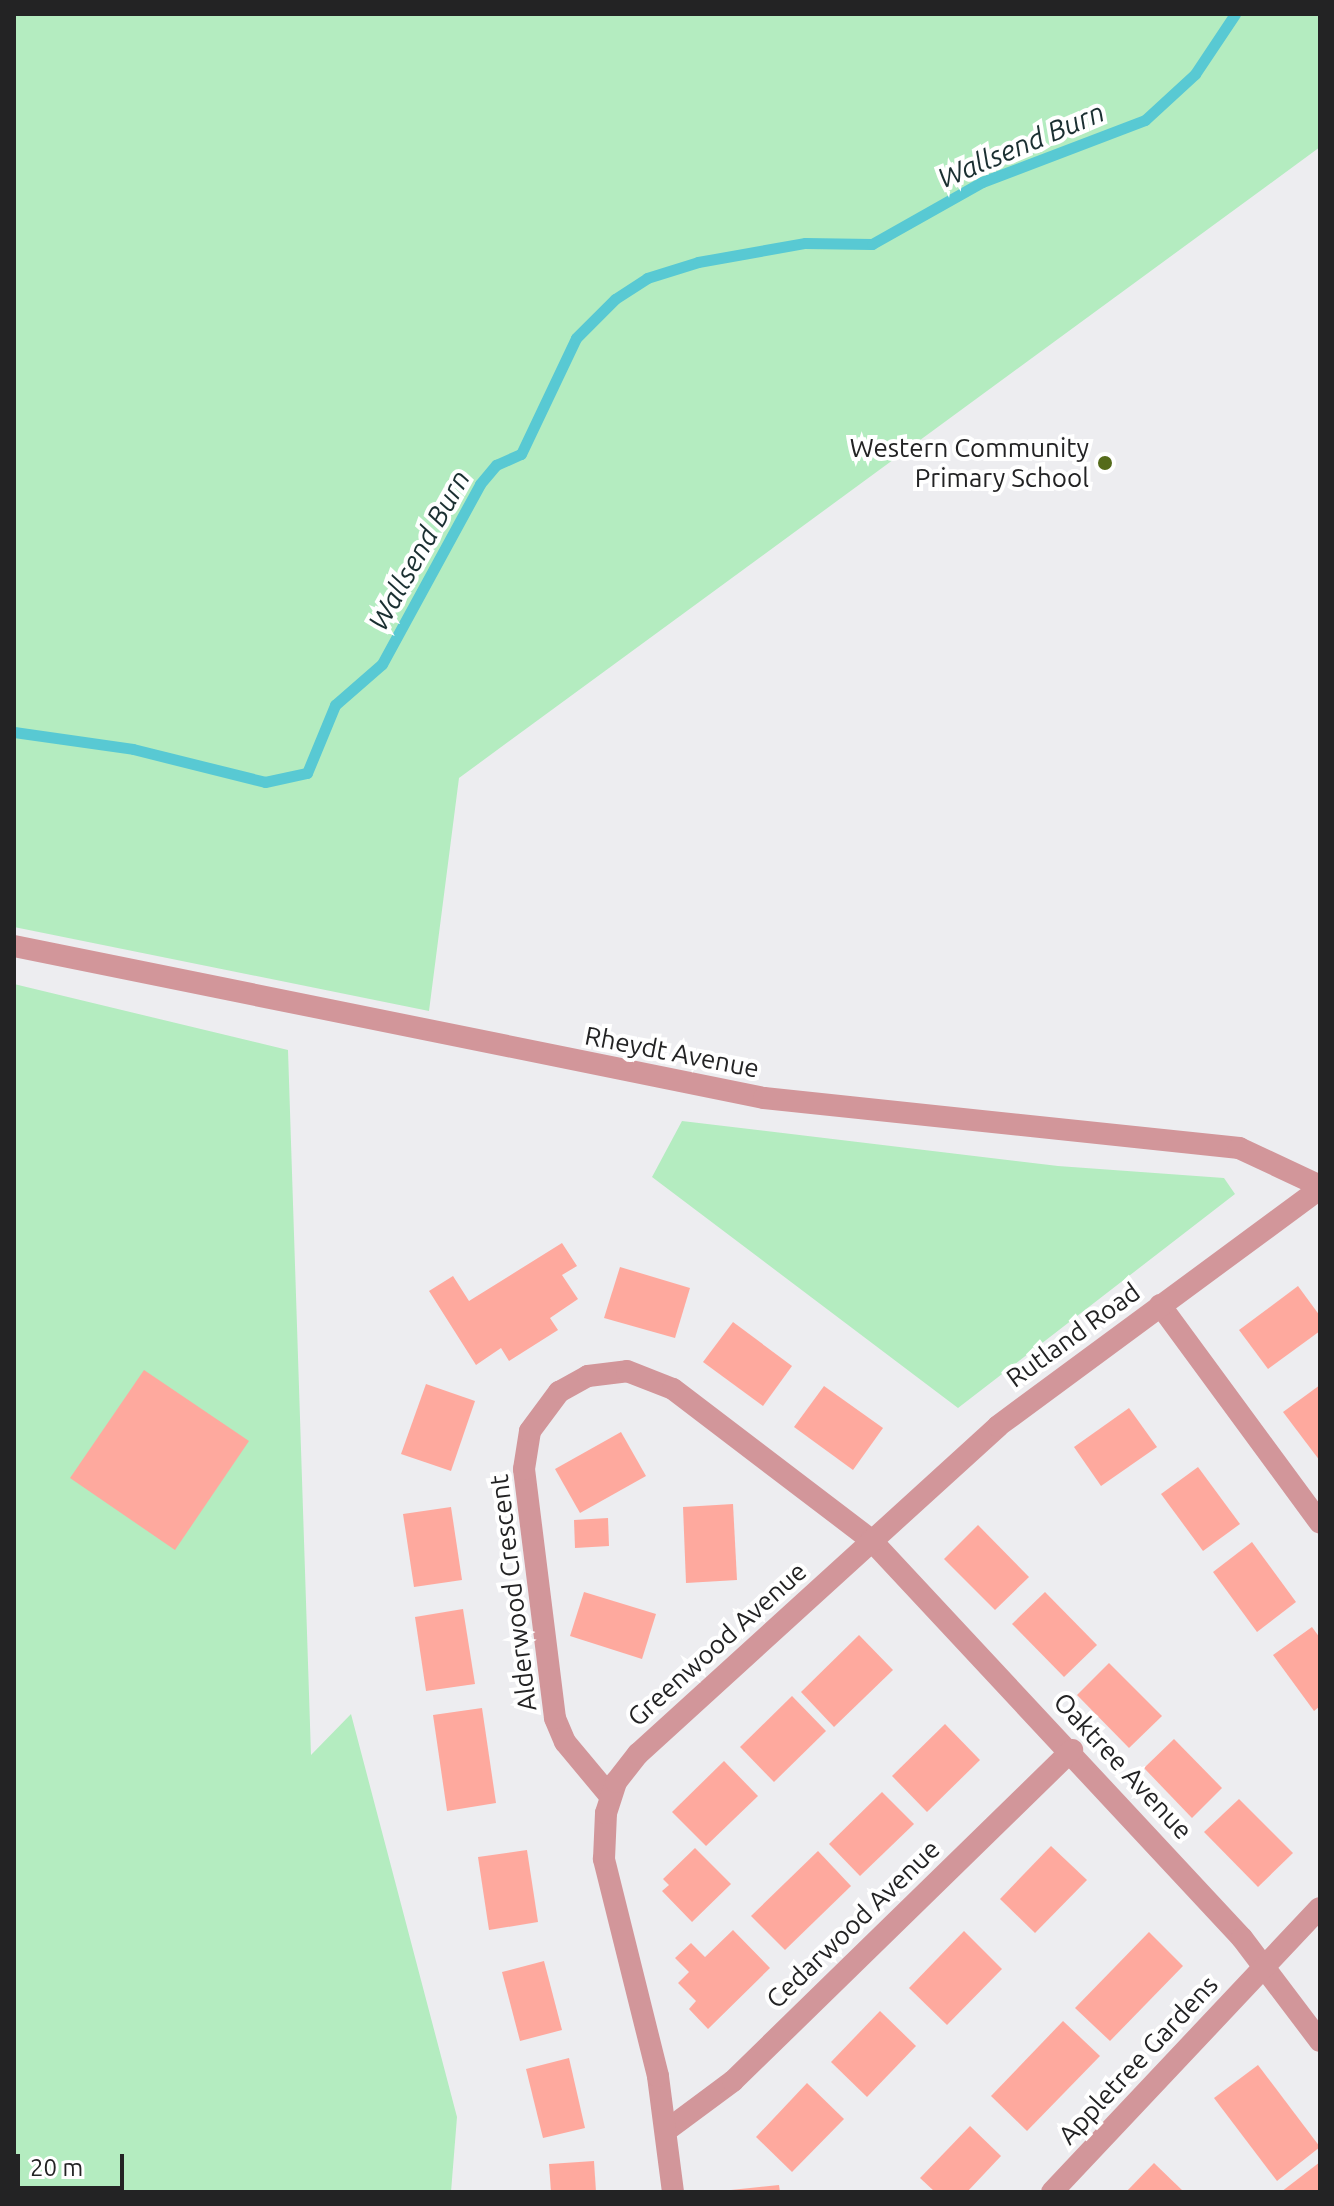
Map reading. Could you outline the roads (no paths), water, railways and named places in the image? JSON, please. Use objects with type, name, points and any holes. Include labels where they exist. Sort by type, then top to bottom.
[{"type":"street","name":"Rheydt Avenue","points":[[14,946],[764,1098],[1239,1148],[1277,1161],[1320,1188]]},
{"type":"street","name":"Rutland Road","points":[[871,1540],[1008,1418],[1320,1188]]},
{"type":"street","points":[[1160,1305],[1320,1523]]},
{"type":"street","name":"Alderwood Crescent","points":[[610,1796],[565,1742],[550,1694],[524,1469],[530,1431],[547,1403],[573,1382],[600,1372],[627,1371],[657,1380],[871,1540]]},
{"type":"street","name":"Oaktree Avenue","points":[[871,1540],[1072,1750],[1266,1966],[1320,2041]]},
{"type":"street","name":"Greenwood Avenue","points":[[610,1796],[638,1754],[871,1540]]},
{"type":"street","name":"Cedarwood Avenue","points":[[667,2130],[733,2081],[1072,1750]]},
{"type":"street","points":[[610,1796],[603,1834],[608,1882],[667,2130],[673,2192]]},
{"type":"street","name":"Appletree Gardens","points":[[1052,2192],[1320,1908]]},
{"type":"waterway","name":"Wallsend Burn","points":[[14,732],[133,749],[265,782],[307,773],[335,705],[382,664],[480,484],[496,465],[521,454],[576,338],[615,299],[647,278],[698,262],[805,243],[872,244],[982,182],[1145,120],[1195,74],[1235,14]]},
{"type":"place","name":"Western Community Primary School","points":[[1105,463]]}]
